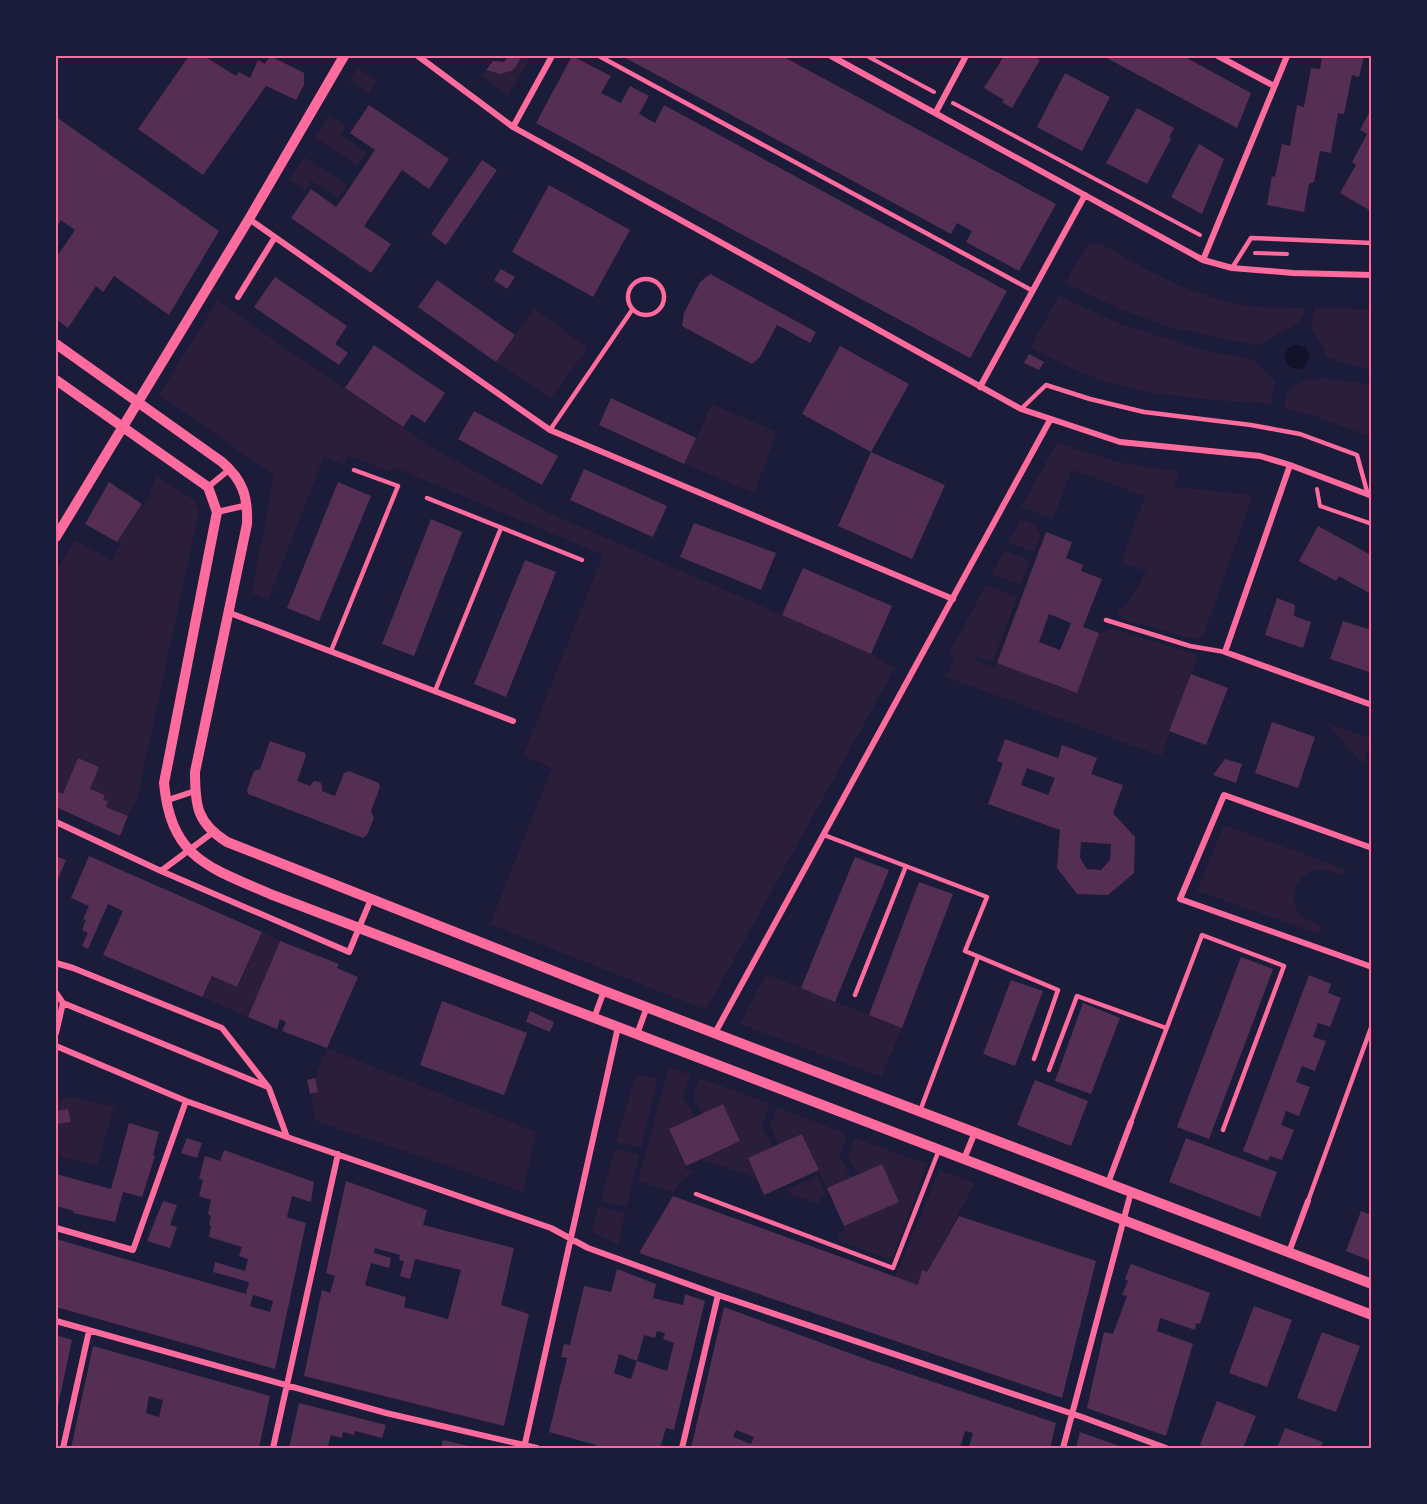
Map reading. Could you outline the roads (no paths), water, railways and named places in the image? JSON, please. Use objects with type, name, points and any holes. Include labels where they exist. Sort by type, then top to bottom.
[{"type":"street","points":[[56,537],[249,219],[344,56]]},
{"type":"street","points":[[418,56],[513,127],[1021,409],[1120,442],[1260,456],[1370,496]]},
{"type":"street","points":[[513,127],[552,56]]},
{"type":"street","points":[[831,56],[1203,260],[1232,268],[1293,273],[1371,275]]},
{"type":"street","points":[[936,112],[966,56]]},
{"type":"street","points":[[1218,56],[1274,86]]},
{"type":"street","points":[[1203,260],[1287,56]]},
{"type":"street","points":[[980,387],[1086,195]]},
{"type":"street","points":[[249,219],[550,430],[953,599]]},
{"type":"street","points":[[238,297],[275,237]]},
{"type":"street","points":[[56,344],[230,469],[239,480],[248,506],[247,524],[230,613],[195,772],[195,791],[203,821],[212,833],[226,842],[604,991],[1371,1284]]},
{"type":"street","points":[[56,380],[208,487],[217,512],[164,783],[165,801],[176,834],[200,861],[270,894],[1371,1315]]},
{"type":"street","points":[[715,1033],[1050,420]]},
{"type":"street","points":[[1290,465],[1225,652],[1371,705]]},
{"type":"street","points":[[208,487],[230,469]]},
{"type":"street","points":[[217,512],[248,506]]},
{"type":"street","points":[[230,613],[513,721]]},
{"type":"street","points":[[165,801],[195,791]]},
{"type":"street","points":[[1371,846],[1224,795],[1180,899],[1371,967]]},
{"type":"street","points":[[56,822],[161,871],[349,952],[371,899]]},
{"type":"street","points":[[161,871],[212,833]]},
{"type":"street","points":[[56,963],[222,1028],[269,1088],[287,1137]]},
{"type":"street","points":[[594,1018],[604,991]]},
{"type":"street","points":[[56,993],[63,1003],[269,1088]]},
{"type":"street","points":[[56,1033],[63,1003]]},
{"type":"street","points":[[637,1034],[647,1007]]},
{"type":"street","points":[[524,1447],[618,1027]]},
{"type":"street","points":[[56,1046],[186,1101],[551,1228],[588,1248],[1072,1414],[1166,1449]]},
{"type":"street","points":[[56,1228],[133,1250],[186,1101]]},
{"type":"street","points":[[1108,1183],[1131,1122]]},
{"type":"street","points":[[964,1159],[975,1132]]},
{"type":"street","points":[[273,1449],[338,1154]]},
{"type":"street","points":[[1063,1449],[1131,1192]]},
{"type":"street","points":[[1289,1252],[1308,1201]]},
{"type":"street","points":[[682,1449],[718,1294]]},
{"type":"street","points":[[56,1321],[386,1413],[537,1449]]},
{"type":"street","points":[[63,1449],[88,1331]]},
{"type":"lane","points":[[599,56],[1032,291]]},
{"type":"lane","points":[[1232,268],[1251,238],[1371,243]]},
{"type":"lane","points":[[641,279],[650,279],[659,284],[664,292],[663,302],[658,310],[650,315],[640,315],[632,310],[628,302],[628,292],[633,284],[641,279]]},
{"type":"lane","points":[[550,430],[632,310]]},
{"type":"lane","points":[[1021,409],[1046,385],[1090,399],[1144,412],[1251,425],[1300,434],[1357,455],[1370,496]]},
{"type":"lane","points":[[331,651],[398,486],[354,470]]},
{"type":"lane","points":[[427,498],[582,560]]},
{"type":"lane","points":[[435,691],[501,528]]},
{"type":"lane","points":[[1106,620],[1190,646],[1225,652]]},
{"type":"lane","points":[[824,835],[987,897],[965,951],[1058,990],[1034,1059]]},
{"type":"lane","points":[[855,995],[906,866]]},
{"type":"lane","points":[[1131,1122],[1202,935],[1284,966],[1223,1130]]},
{"type":"lane","points":[[920,1111],[978,957]]},
{"type":"lane","points":[[1049,1070],[1077,996],[1166,1028]]},
{"type":"lane","points":[[1308,1201],[1371,1025]]},
{"type":"lane","points":[[696,1194],[893,1268],[939,1150]]}]
